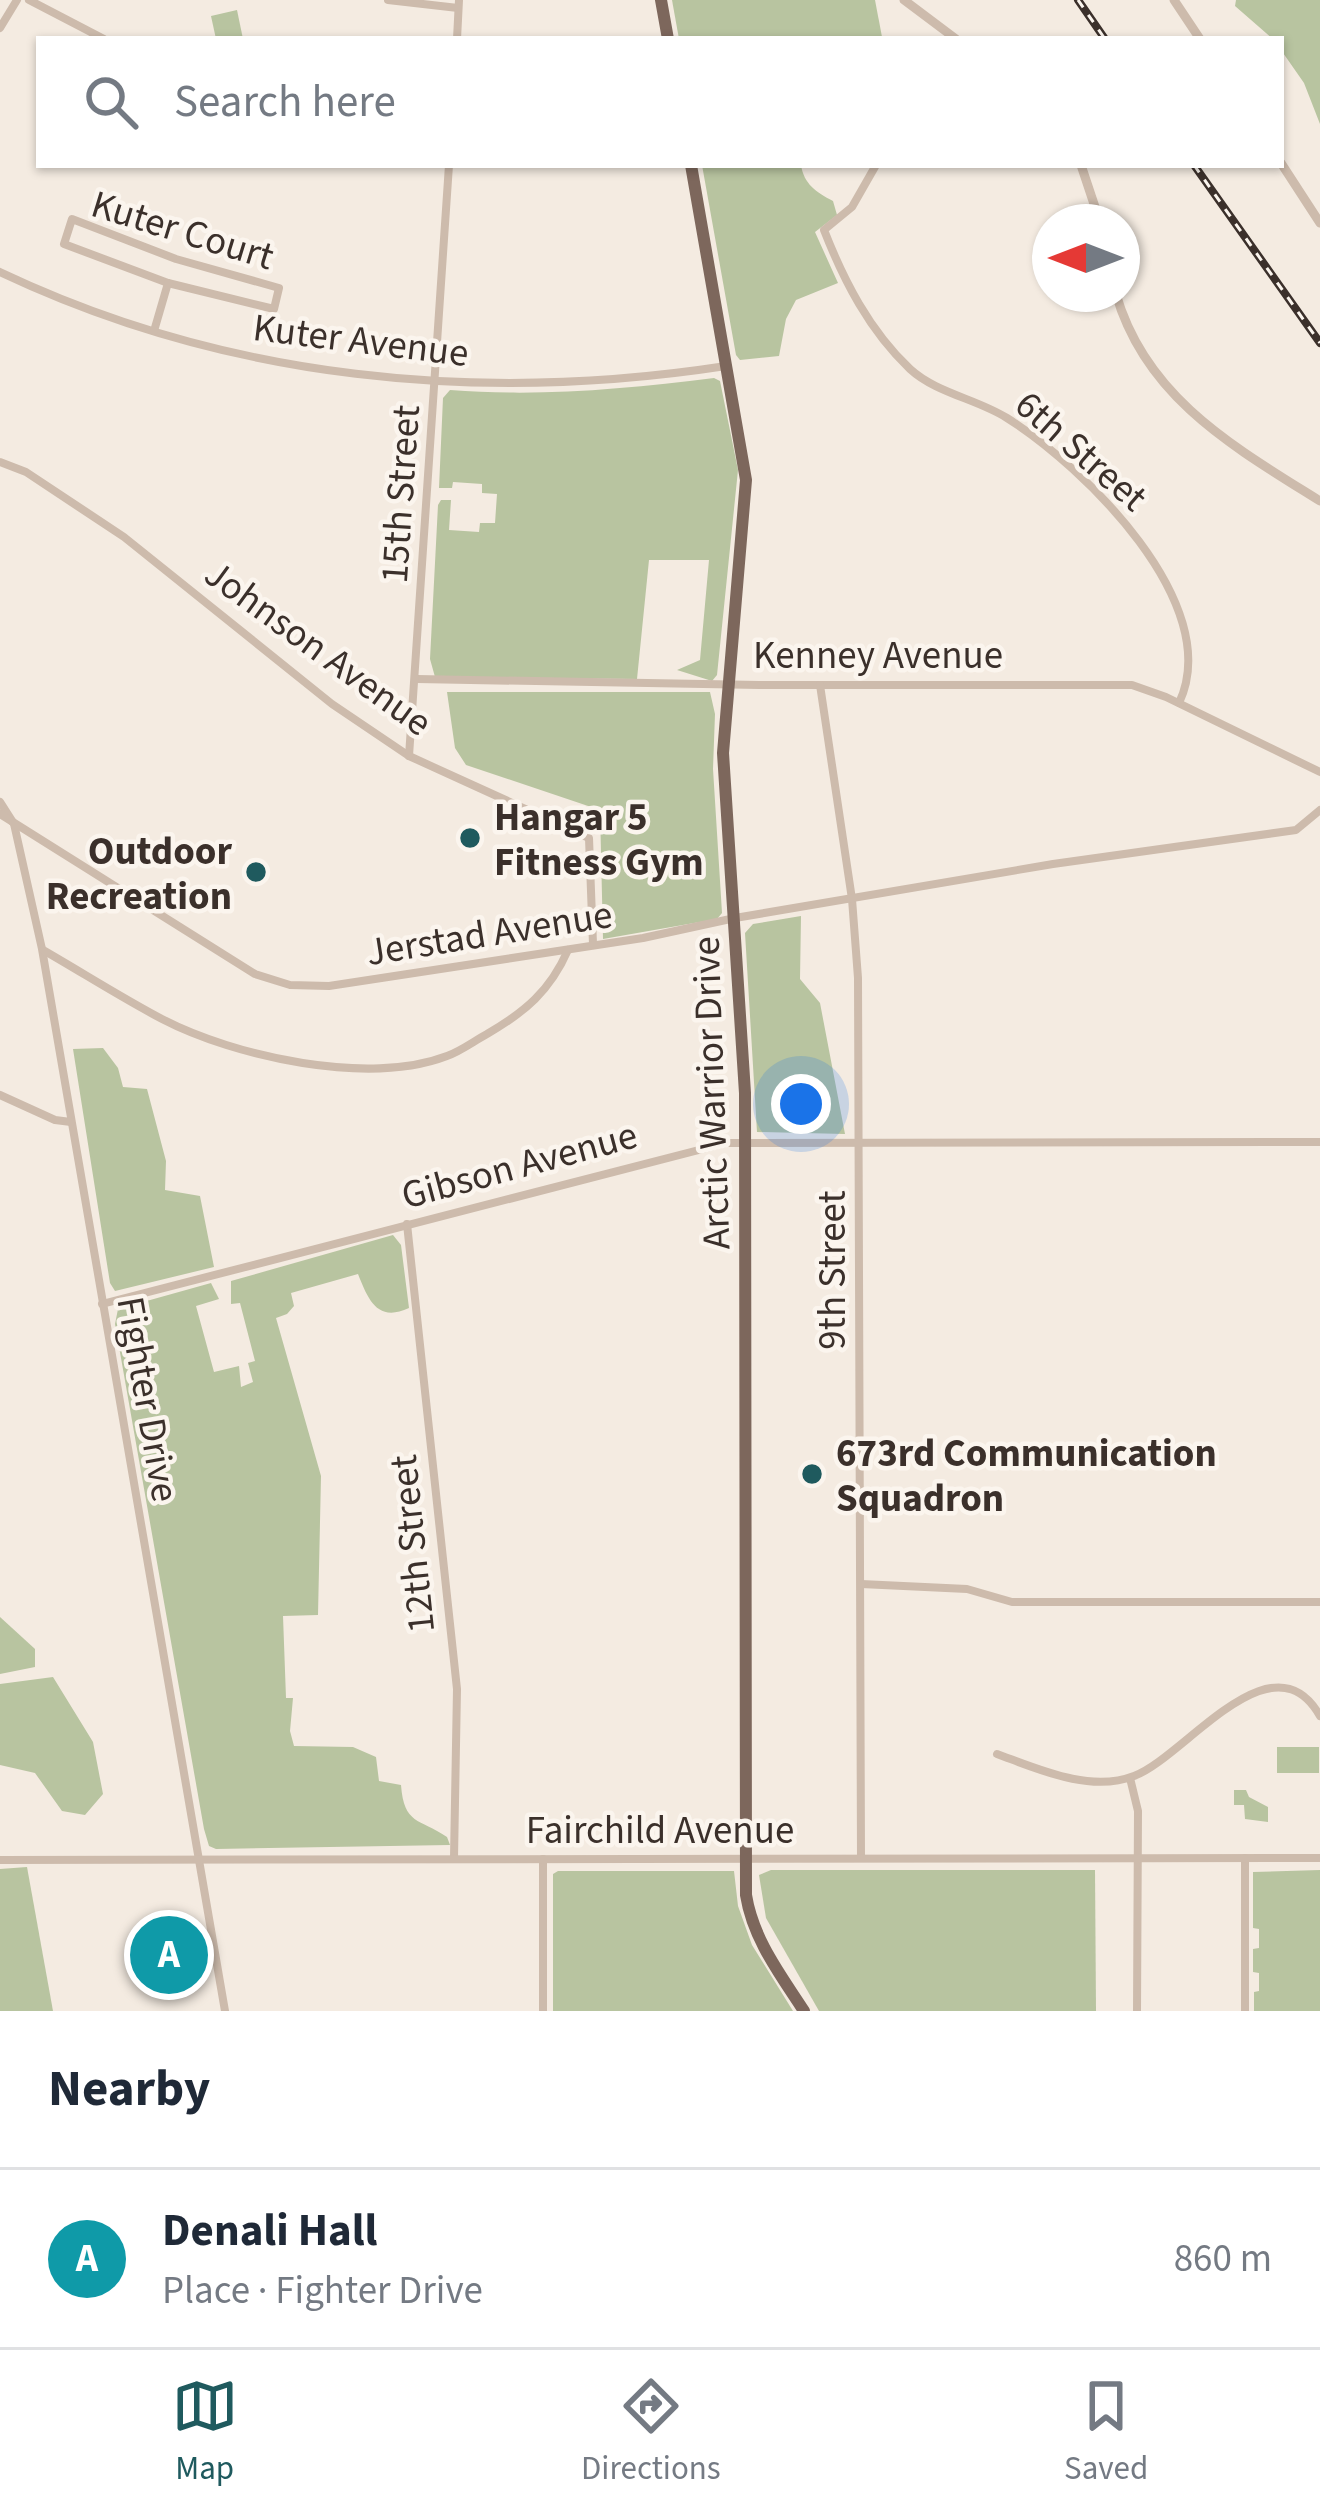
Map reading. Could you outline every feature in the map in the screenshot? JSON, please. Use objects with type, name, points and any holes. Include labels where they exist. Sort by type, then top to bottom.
[{"type":"main road","points":[[661,0],[667,36]]},
{"type":"main road","name":"Arctic Warrior Drive","points":[[692,168],[746,480],[723,753],[745,1144],[745,1858],[749,1915],[804,2011]]},
{"type":"street","points":[[0,28],[17,0]]},
{"type":"street","points":[[29,0],[98,36]]},
{"type":"street","points":[[388,0],[459,4],[457,36]]},
{"type":"street","points":[[904,0],[952,36]]},
{"type":"street","points":[[1174,0],[1198,36]]},
{"type":"street","name":"15th Street","points":[[409,755],[449,168]]},
{"type":"street","name":"6th Street","points":[[874,168],[852,207],[824,230],[860,309],[912,371],[1012,421],[1102,500],[1143,546],[1162,576],[1184,631],[1189,664],[1179,703]]},
{"type":"street","points":[[1082,168],[1094,204]]},
{"type":"street","points":[[1284,168],[1320,224]]},
{"type":"street","name":"Kuter Court","points":[[72,219],[176,259],[279,288],[274,309],[168,283],[64,244],[72,219]]},
{"type":"street","name":"Kuter Avenue","points":[[0,272],[154,331],[310,369],[436,383],[569,384],[727,366]]},
{"type":"street","name":"Kuter Court","points":[[154,331],[168,283]]},
{"type":"street","points":[[1122,312],[1150,366],[1188,412],[1320,501]]},
{"type":"street","name":"Johnson Avenue","points":[[0,462],[26,472],[124,537],[332,704],[409,755],[589,838],[593,944]]},
{"type":"street","name":"Kenney Avenue","points":[[417,680],[1132,685],[1320,772]]},
{"type":"street","name":"9th Street","points":[[820,685],[852,899],[862,1143],[861,1858]]},
{"type":"street","name":"Fighter Drive","points":[[0,802],[14,824],[42,949],[225,2011]]},
{"type":"street","name":"Jerstad Avenue","points":[[0,814],[255,974],[290,985],[355,984],[1053,864],[1296,830],[1320,809]]},
{"type":"street","points":[[42,949],[166,1022],[278,1060],[363,1070],[448,1056],[526,1012],[561,966],[568,949]]},
{"type":"street","points":[[0,1095],[55,1120],[71,1122]]},
{"type":"street","name":"Gibson Avenue","points":[[102,1304],[706,1146],[1320,1142]]},
{"type":"street","name":"12th Street","points":[[407,1224],[457,1689],[454,1858]]},
{"type":"street","points":[[861,1584],[967,1589],[1012,1602],[1320,1602]]},
{"type":"street","points":[[998,1754],[1075,1779],[1130,1778],[1160,1762],[1250,1692],[1283,1689],[1302,1695],[1320,1716]]},
{"type":"street","points":[[1130,1778],[1138,1811],[1137,2011]]},
{"type":"street","points":[[1245,1858],[1245,2011]]},
{"type":"street","name":"Fairchild Avenue","points":[[0,1860],[1320,1858]]},
{"type":"street","points":[[543,1859],[543,2011]]},
{"type":"green space","points":[[672,0],[875,0],[882,36],[678,36]]},
{"type":"green space","points":[[1236,0],[1320,0],[1320,124],[1304,83],[1284,54],[1284,36],[1270,36],[1235,6]]},
{"type":"green space","points":[[237,10],[242,36],[215,36],[211,16]]},
{"type":"green space","points":[[703,168],[802,168],[812,187],[833,201],[837,215],[815,232],[838,283],[796,300],[786,319],[779,356],[740,360]]},
{"type":"green space","points":[[720,381],[738,470],[717,675],[712,681],[677,670],[700,660],[709,560],[649,560],[637,679],[435,677],[430,659],[438,505],[451,500],[449,530],[479,532],[480,523],[495,523],[497,494],[482,493],[482,484],[453,482],[452,488],[439,488],[443,398],[450,390],[582,391]]},
{"type":"green space","points":[[447,692],[710,692],[715,714],[713,769],[722,913],[717,919],[603,939],[600,810],[466,765],[455,748]]},
{"type":"green space","points":[[801,916],[800,979],[820,1003],[845,1134],[757,1132],[745,933],[753,924]]},
{"type":"green space","points":[[103,1048],[118,1068],[123,1087],[147,1089],[166,1161],[165,1190],[200,1196],[214,1267],[115,1291],[110,1283],[73,1049]]},
{"type":"green space","points":[[393,1235],[401,1245],[409,1308],[389,1313],[375,1306],[358,1274],[291,1293],[294,1306],[276,1318],[321,1476],[318,1615],[283,1616],[286,1698],[293,1698],[290,1731],[294,1746],[353,1747],[376,1757],[379,1781],[401,1785],[409,1814],[447,1837],[450,1845],[216,1849],[209,1846],[204,1829],[115,1324],[118,1309],[211,1283],[219,1299],[196,1306],[214,1372],[239,1366],[241,1387],[253,1382],[248,1363],[255,1361],[240,1303],[231,1304],[231,1281]]},
{"type":"green space","points":[[0,1617],[35,1649],[35,1667],[0,1674]]},
{"type":"green space","points":[[53,1677],[93,1742],[103,1794],[85,1815],[62,1811],[35,1773],[0,1765],[0,1684]]},
{"type":"green space","points":[[1277,1747],[1319,1747],[1319,1773],[1277,1773]]},
{"type":"green space","points":[[1234,1790],[1246,1790],[1249,1797],[1268,1807],[1268,1822],[1245,1819],[1244,1805],[1234,1805]]},
{"type":"green space","points":[[27,1867],[53,2011],[0,2011],[0,1869]]},
{"type":"green space","points":[[771,1870],[1095,1870],[1096,2011],[819,2011],[766,1918],[759,1875]]},
{"type":"green space","points":[[1320,1870],[1320,2011],[1254,2011],[1259,1973],[1253,1972],[1253,1949],[1259,1948],[1259,1929],[1253,1928],[1253,1872]]},
{"type":"green space","points":[[734,1871],[738,1906],[752,1945],[793,2011],[553,2011],[553,1874]]},
{"type":"railway","points":[[1078,0],[1103,36]]},
{"type":"railway","points":[[1196,168],[1320,343]]},
{"type":"place","name":"Hangar 5 Fitness Gym","points":[[470,838]]},
{"type":"place","name":"Outdoor Recreation","points":[[256,872]]},
{"type":"place","name":"673rd Communication Squadron","points":[[812,1474]]},
{"type":"place","name":"Denali Hall","points":[[169,1955]]}]
